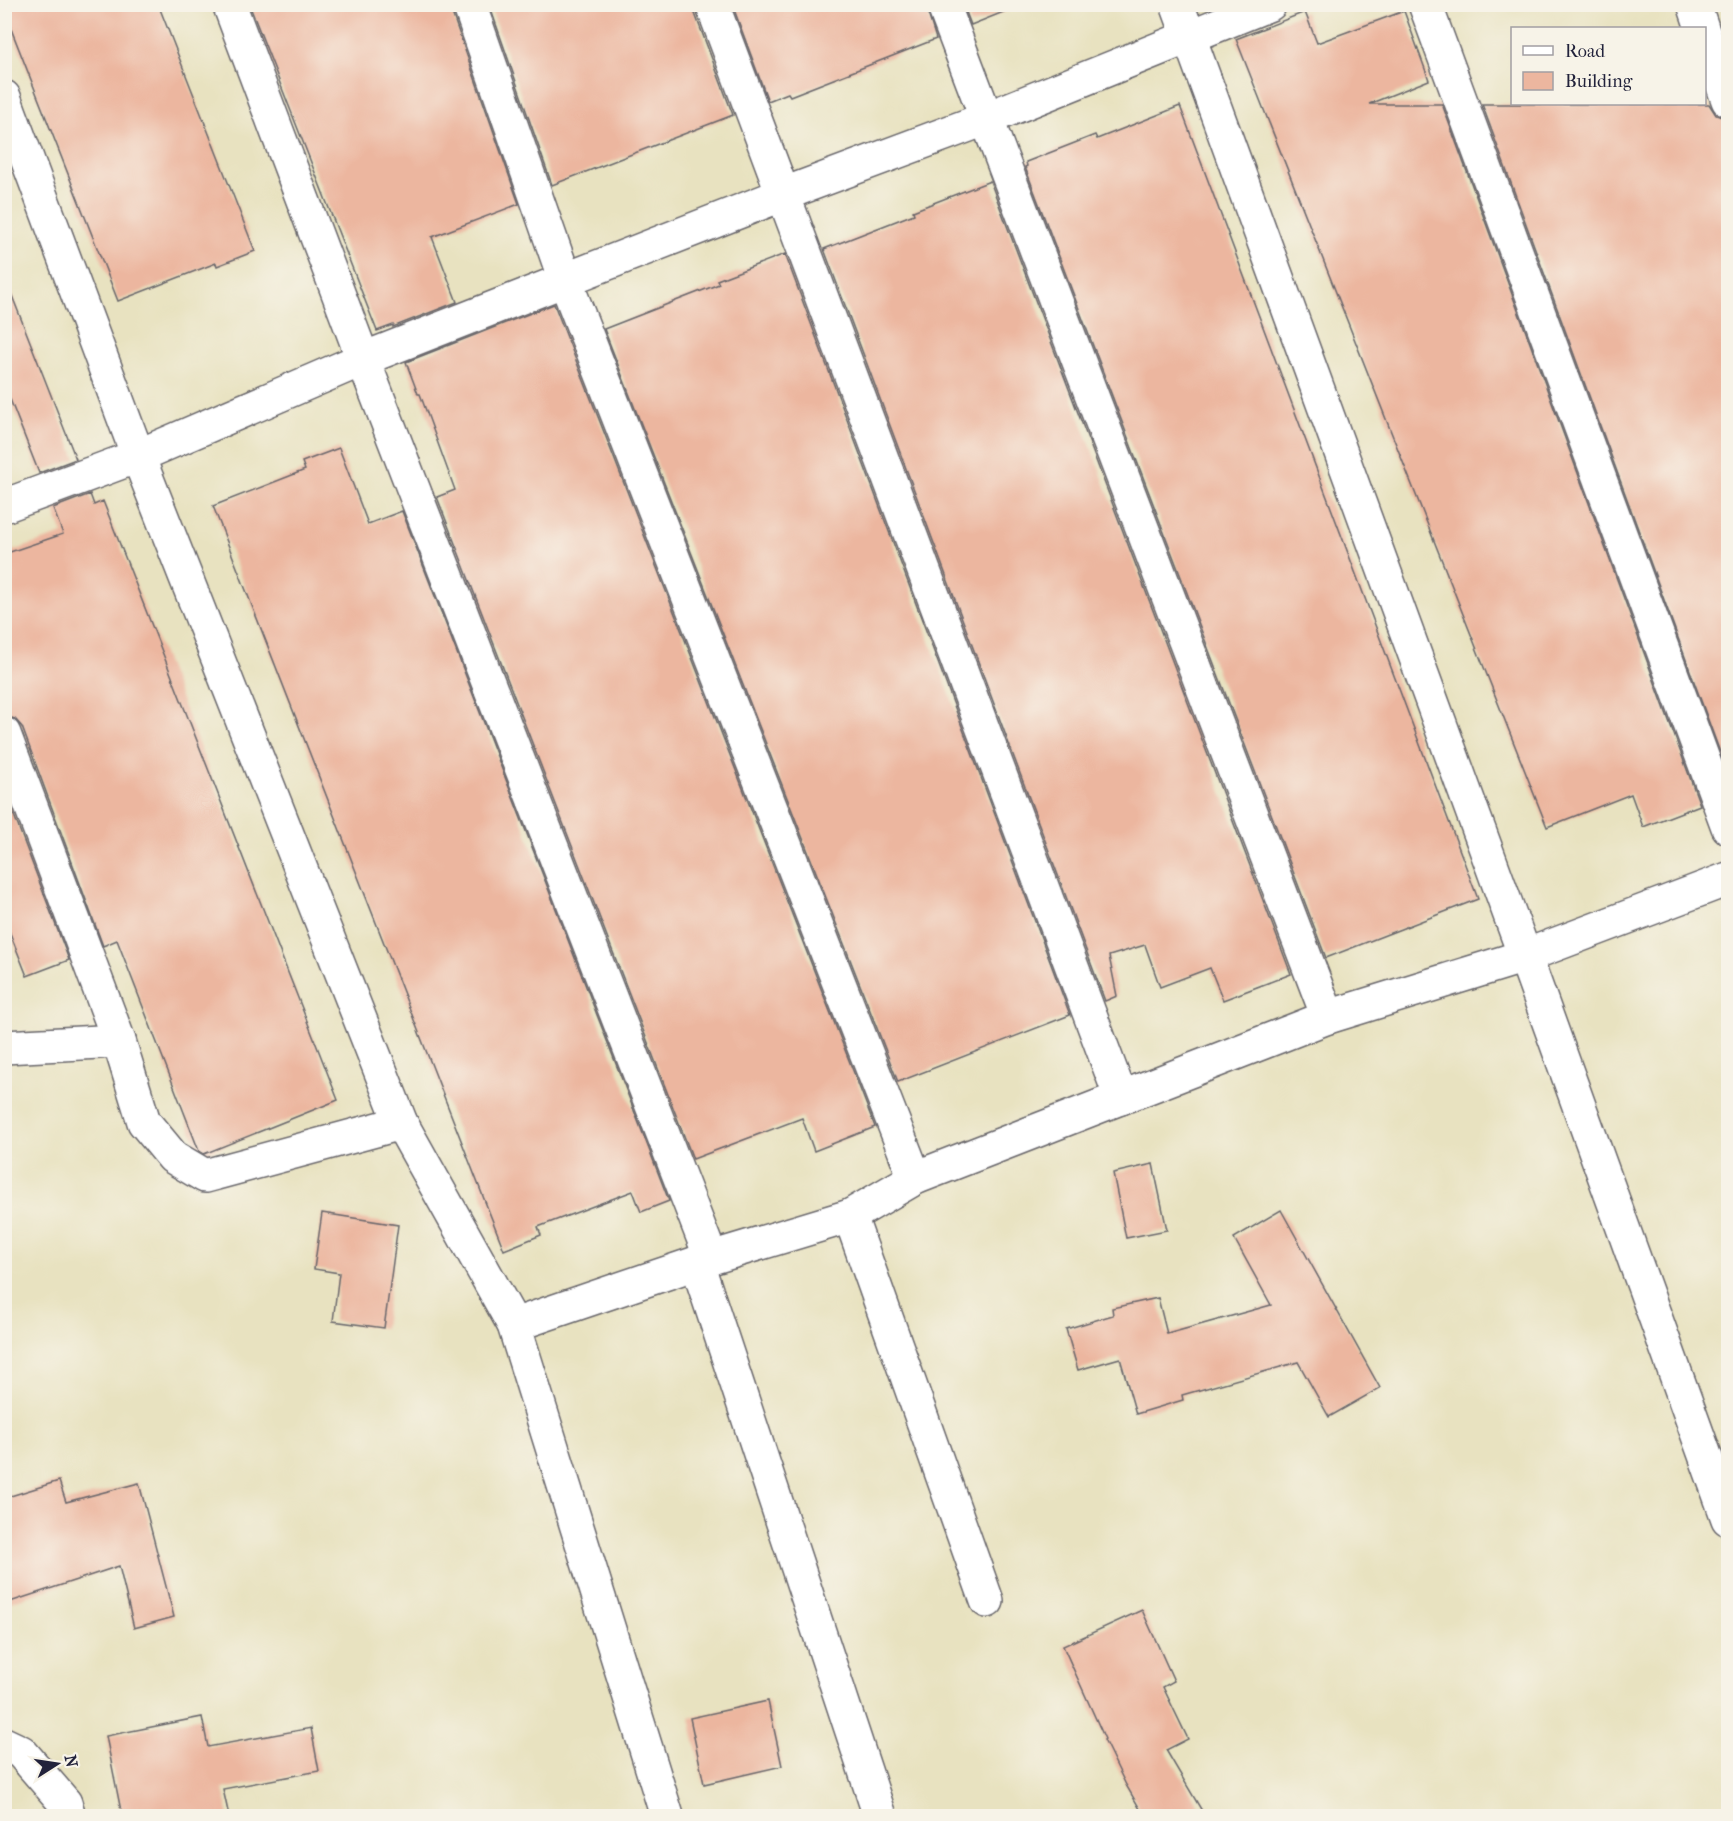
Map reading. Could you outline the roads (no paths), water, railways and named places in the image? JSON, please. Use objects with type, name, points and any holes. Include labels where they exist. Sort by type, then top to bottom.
[{"type":"street","points":[[229,4],[704,1260],[880,1816]]},
{"type":"street","points":[[469,4],[565,280],[915,1178]]},
{"type":"street","points":[[712,4],[1121,1098]]},
{"type":"street","points":[[943,4],[1328,1017]]},
{"type":"street","points":[[1177,4],[1526,956],[1728,1519]]},
{"type":"street","points":[[4,506],[138,456],[363,359],[985,118],[1270,4]]},
{"type":"street","points":[[1425,4],[1728,827]]},
{"type":"street","points":[[1694,4],[1702,27]]},
{"type":"street","points":[[1706,40],[1728,100]]},
{"type":"street","points":[[4,97],[138,456],[401,1123],[514,1324],[667,1816]]},
{"type":"street","points":[[4,734],[119,1041],[144,1122],[173,1157],[205,1176],[401,1123]]},
{"type":"street","points":[[514,1324],[704,1260],[850,1216],[915,1178],[1328,1017],[1526,956],[1728,879]]},
{"type":"street","points":[[4,1047],[119,1041]]},
{"type":"street","points":[[850,1216],[987,1601]]},
{"type":"street","points":[[4,1744],[21,1752],[65,1803],[69,1816]]}]
